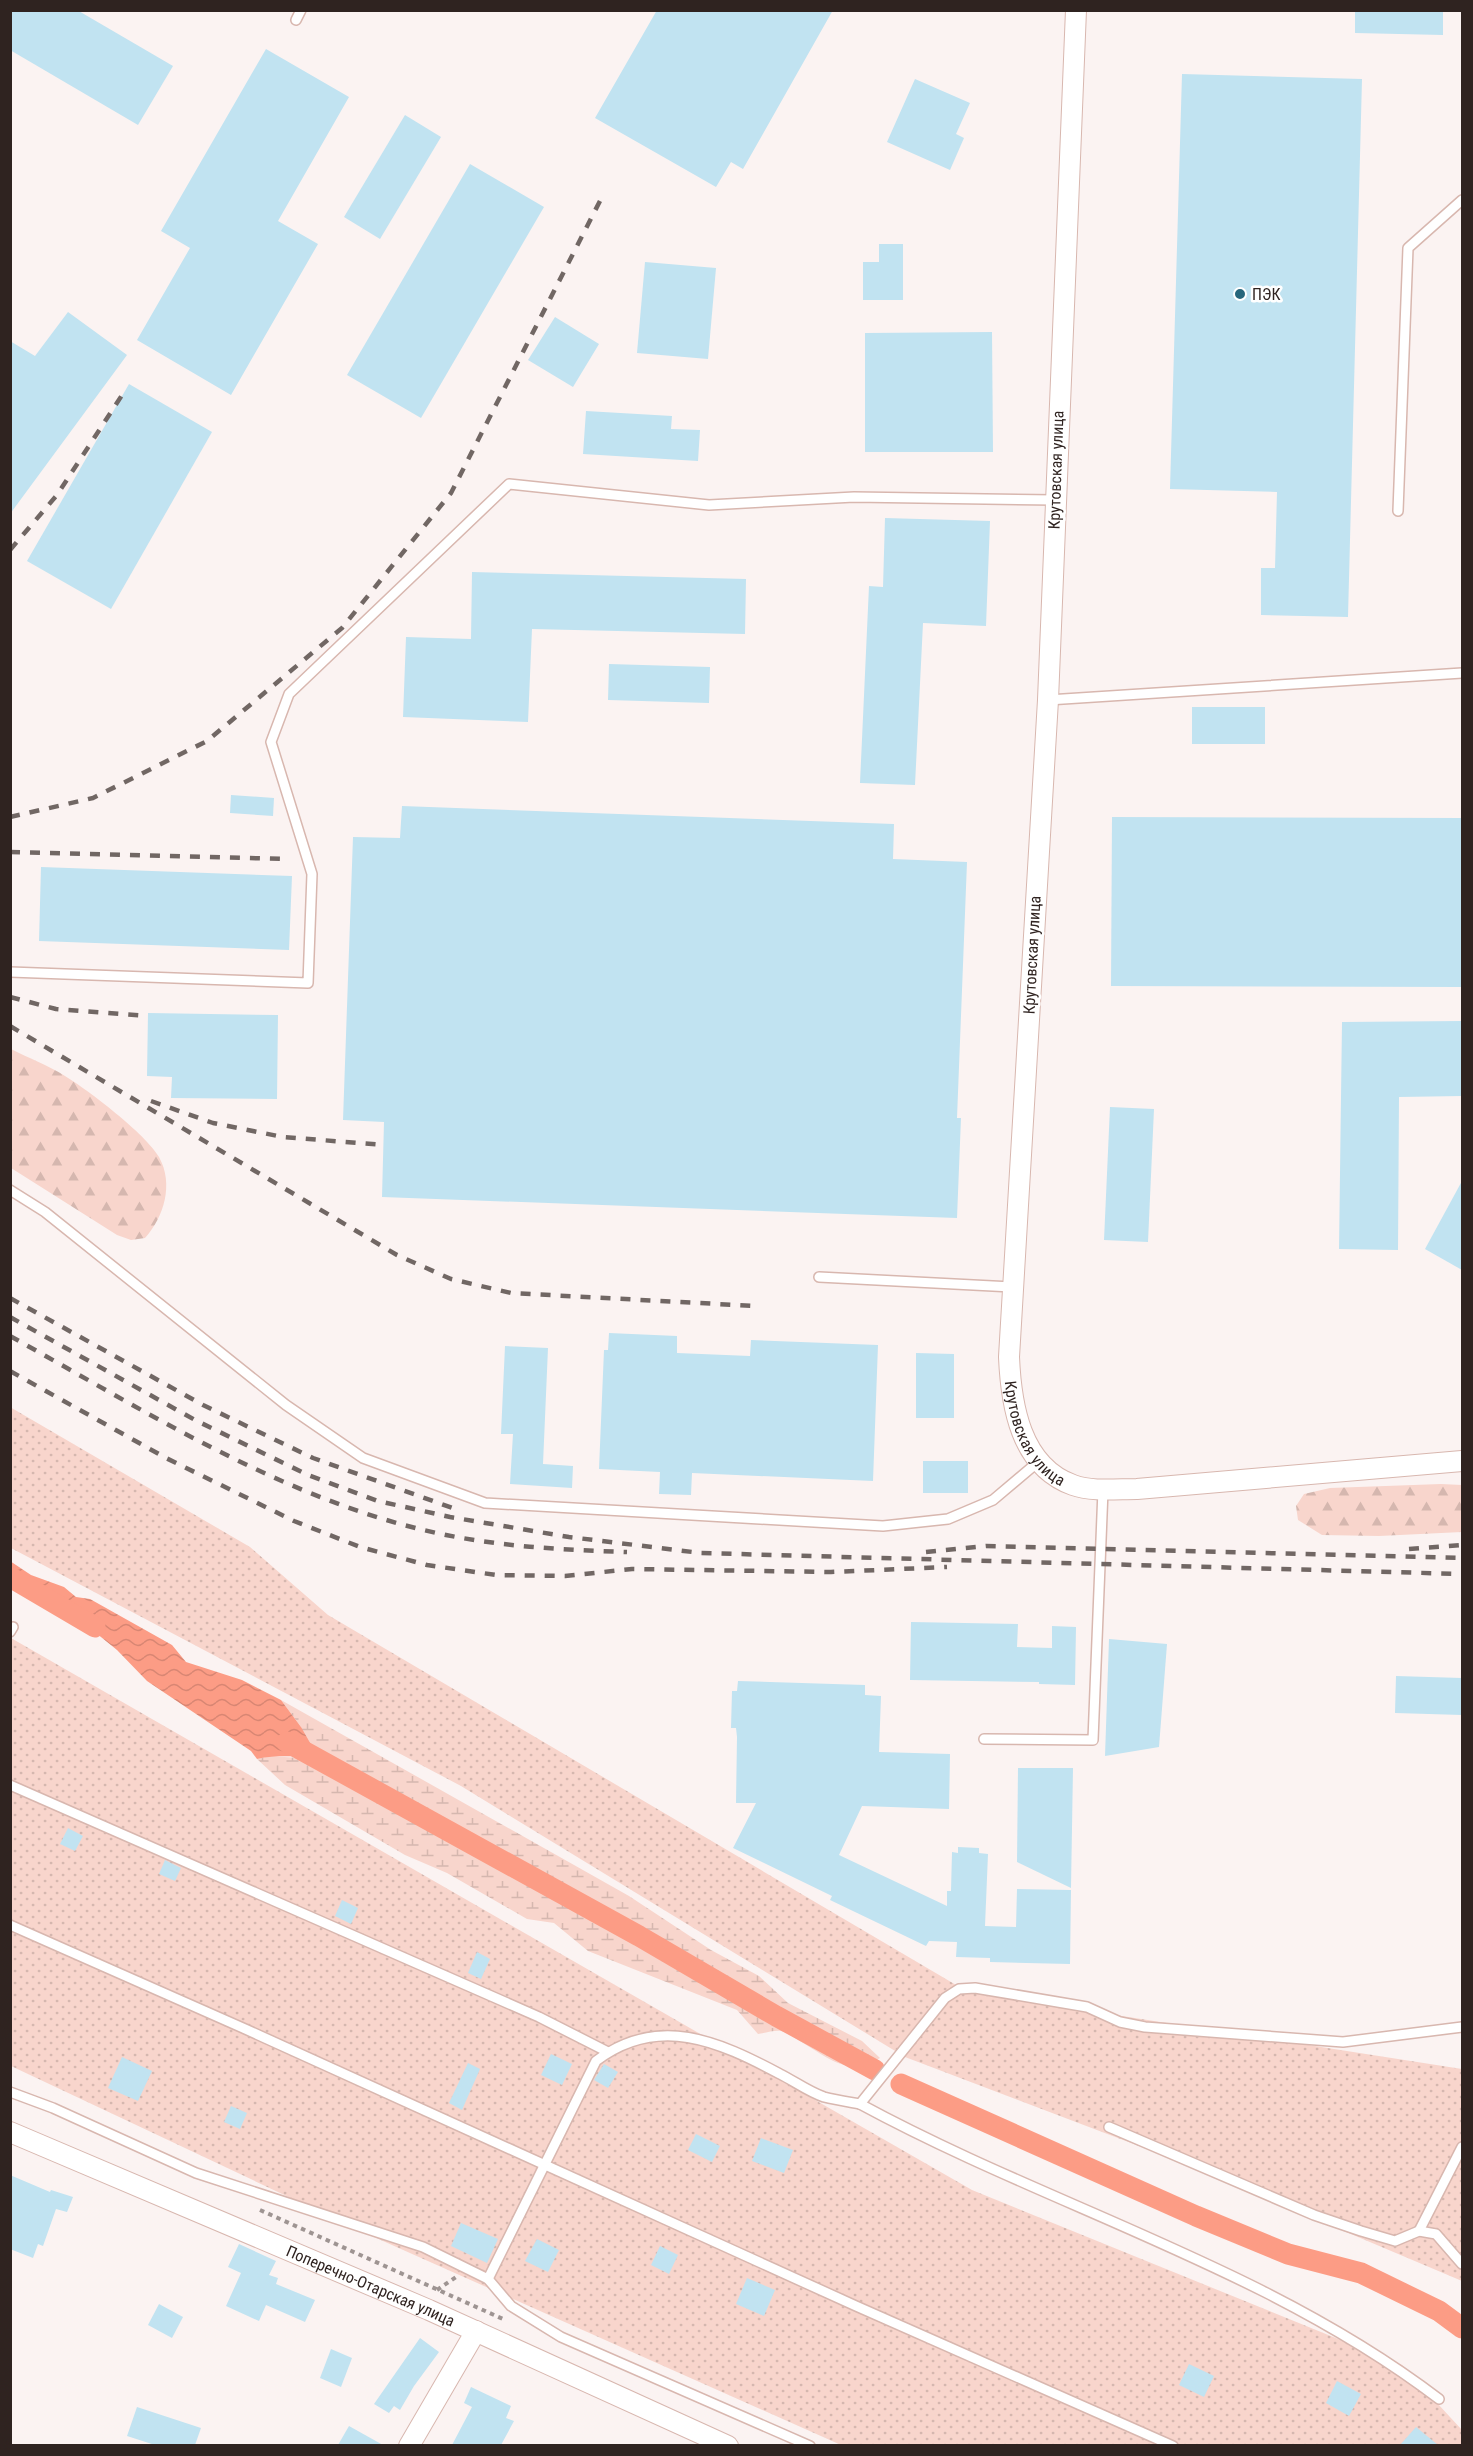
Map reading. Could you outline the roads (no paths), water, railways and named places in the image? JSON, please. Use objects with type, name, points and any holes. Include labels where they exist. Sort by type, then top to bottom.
[{"type":"street","name":"Крутовская улица","points":[[1076,10],[1054,500],[1048,700],[1009,1357],[1011,1395],[1018,1426],[1038,1461],[1062,1480],[1074,1485],[1103,1490],[1462,1461]]},
{"type":"street","name":"Поперечно-Отарская улица","points":[[10,2132],[429,2310],[728,2445]]},
{"type":"street","points":[[409,2445],[476,2331]]},
{"type":"lane","points":[[1398,511],[1408,248],[1462,200]]},
{"type":"lane","points":[[10,972],[308,983],[312,874],[272,742],[289,694],[509,484],[709,505],[854,496],[1054,500]]},
{"type":"lane","points":[[1048,700],[1462,673]]},
{"type":"lane","points":[[10,1190],[45,1212],[286,1405],[363,1458],[485,1503],[883,1526],[948,1520],[993,1500],[1038,1461]]},
{"type":"lane","points":[[819,1277],[1012,1287]]},
{"type":"lane","points":[[984,1739],[1093,1740],[1103,1490]]},
{"type":"lane","points":[[10,1785],[539,2017],[608,2052]]},
{"type":"lane","points":[[10,1925],[544,2164],[856,2307],[1173,2445]]},
{"type":"lane","points":[[860,2104],[945,1998],[959,1989],[975,1988],[1087,2007],[1120,2022],[1144,2027],[1343,2042],[1462,2028]]},
{"type":"lane","points":[[488,2279],[596,2061],[608,2052],[635,2039],[686,2036],[737,2051],[823,2097],[860,2104],[907,2129],[1150,2236],[1283,2303],[1399,2369],[1439,2399]]},
{"type":"lane","points":[[10,2092],[53,2108],[196,2173],[423,2247],[488,2279],[511,2306],[561,2337],[810,2445]]},
{"type":"lane","points":[[1109,2127],[1314,2215],[1351,2228],[1395,2241],[1419,2231],[1436,2234],[1462,2264]]},
{"type":"lane","points":[[1419,2231],[1462,2147]]},
{"type":"water","points":[[10,1561],[31,1575],[64,1587],[76,1597],[90,1599],[172,1645],[186,1662],[242,1680],[281,1700],[301,1727],[317,1755],[257,1759],[251,1751],[147,1681],[117,1650],[59,1603],[38,1591],[11,1587]]},
{"type":"waterway","points":[[10,1577],[95,1627]]},
{"type":"waterway","points":[[287,1742],[639,1936],[776,2016],[875,2070]]},
{"type":"waterway","points":[[901,2084],[1196,2216],[1288,2254],[1361,2273],[1439,2311],[1462,2328]]},
{"type":"railway","points":[[10,817],[93,798],[207,741],[342,628],[451,493],[602,197]]},
{"type":"railway","points":[[10,550],[57,495],[126,389]]},
{"type":"railway","points":[[10,852],[287,859]]},
{"type":"railway","points":[[10,997],[56,1009],[148,1016]]},
{"type":"railway","points":[[10,1026],[397,1255],[451,1279],[511,1293],[755,1306]]},
{"type":"railway","points":[[151,1101],[213,1123],[283,1137],[384,1145]]},
{"type":"railway","points":[[10,1298],[203,1405],[313,1458],[461,1511]]},
{"type":"railway","points":[[10,1317],[195,1420],[308,1475],[378,1501],[450,1517],[569,1537],[701,1553],[1462,1574]]},
{"type":"railway","points":[[10,1336],[221,1452],[331,1501],[388,1520],[469,1539],[536,1547],[627,1552]]},
{"type":"railway","points":[[10,1371],[166,1458],[294,1521],[360,1547],[427,1565],[496,1575],[565,1576],[632,1569],[831,1572],[947,1567]]},
{"type":"railway","points":[[1409,1549],[1462,1545]]},
{"type":"railway","points":[[926,1552],[986,1546],[1462,1558]]},
{"type":"place","name":"ПЭК","points":[[1240,294]]}]
